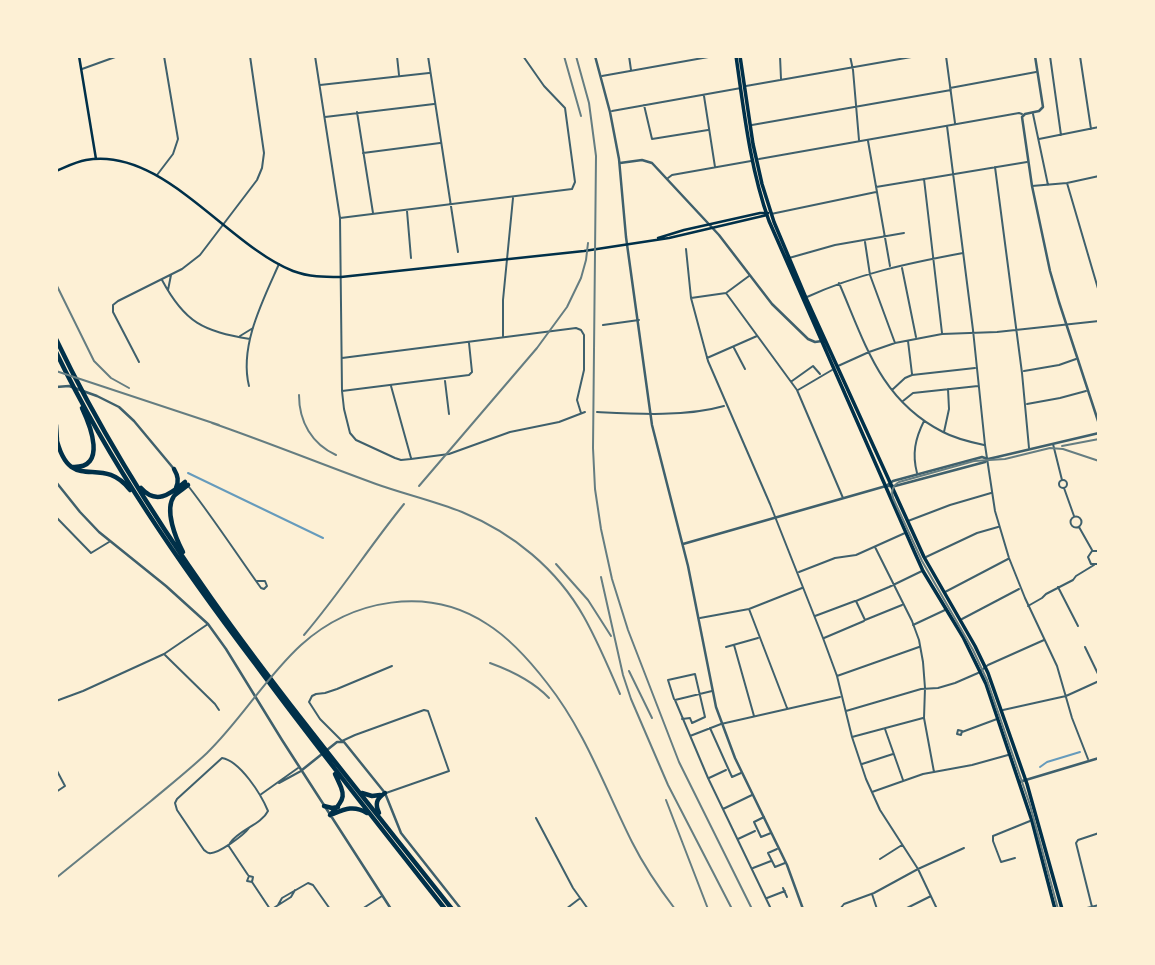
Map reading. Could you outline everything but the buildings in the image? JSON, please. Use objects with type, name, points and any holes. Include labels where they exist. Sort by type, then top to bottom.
[{"type":"highway","points":[[56,339],[129,474],[263,671],[328,757],[383,821],[452,909]]},
{"type":"highway","points":[[56,352],[138,498],[189,575],[263,671]]},
{"type":"highway","points":[[68,465],[83,466],[94,451],[93,437],[79,397]]},
{"type":"highway","points":[[56,423],[56,439],[61,455],[68,465],[75,470],[112,475],[138,498]]},
{"type":"highway","points":[[174,469],[178,481],[174,490]]},
{"type":"highway","points":[[129,474],[143,491],[150,495],[162,497],[187,484]]},
{"type":"highway","points":[[187,484],[173,498],[171,514],[175,535],[195,573]]},
{"type":"highway","points":[[328,757],[342,790],[342,801],[335,816],[335,823]]},
{"type":"highway","points":[[330,764],[445,909]]},
{"type":"highway","points":[[360,793],[372,796],[385,793]]},
{"type":"highway","points":[[383,821],[376,805],[385,793]]},
{"type":"highway","points":[[324,806],[357,808],[371,815]]},
{"type":"highway","points":[[330,815],[339,809]]},
{"type":"main road","points":[[79,56],[96,159]]},
{"type":"main road","points":[[738,56],[754,160]]},
{"type":"main road","points":[[743,87],[754,160],[768,214],[822,338],[924,557],[985,667],[1026,779],[1062,909]]},
{"type":"main road","points":[[56,171],[96,159],[124,161],[142,168],[187,196],[256,250],[279,264],[307,275],[321,277],[584,251],[669,238],[768,214]]},
{"type":"main road","points":[[653,240],[710,224],[768,214]]},
{"type":"main road","points":[[768,214],[822,338]]},
{"type":"main road","points":[[836,368],[923,571],[980,671],[1032,821],[1055,909]]},
{"type":"street","points":[[81,69],[118,56]]},
{"type":"street","points":[[157,176],[173,153],[178,139],[164,56]]},
{"type":"street","points":[[139,362],[113,312],[113,305],[172,275],[200,256],[257,180],[262,168],[264,153],[250,56]]},
{"type":"street","points":[[315,56],[340,218],[341,358],[342,391],[348,428],[353,437],[362,444],[401,460],[411,459],[449,454],[499,435],[559,422],[583,412],[577,400],[584,370],[584,335],[576,328],[341,358]]},
{"type":"street","points":[[397,56],[399,76]]},
{"type":"street","points":[[441,56],[428,57],[457,252]]},
{"type":"street","points":[[340,218],[572,190],[572,153],[565,108],[548,91],[523,56]]},
{"type":"street","points":[[595,56],[620,163],[650,415],[683,544],[713,691],[726,743],[772,832],[803,909]]},
{"type":"street","points":[[629,56],[632,71]]},
{"type":"street","points":[[601,76],[715,56]]},
{"type":"street","points":[[780,56],[781,80]]},
{"type":"street","points":[[850,56],[859,141]]},
{"type":"street","points":[[610,111],[917,56]]},
{"type":"street","points":[[946,56],[956,124]]},
{"type":"street","points":[[667,178],[754,160],[1041,110],[1035,56]]},
{"type":"street","points":[[1049,56],[1061,135]]},
{"type":"street","points":[[1080,56],[1091,129]]},
{"type":"street","points":[[319,86],[430,72]]},
{"type":"street","points":[[749,125],[1037,72]]},
{"type":"street","points":[[704,94],[715,168]]},
{"type":"street","points":[[324,117],[435,104]]},
{"type":"street","points":[[644,105],[652,139],[708,130]]},
{"type":"street","points":[[357,112],[373,214]]},
{"type":"street","points":[[1033,112],[1048,185]]},
{"type":"street","points":[[1023,115],[1032,187],[1050,271],[1099,424]]},
{"type":"street","points":[[947,126],[974,333],[985,445],[999,526],[1020,588],[1057,666],[1072,718],[1089,761]]},
{"type":"street","points":[[1039,139],[1099,127]]},
{"type":"street","points":[[868,140],[890,268]]},
{"type":"street","points":[[363,153],[441,143]]},
{"type":"street","points":[[620,163],[648,161],[710,224],[772,304],[807,338],[813,341],[822,338]]},
{"type":"street","points":[[876,187],[1028,162]]},
{"type":"street","points":[[995,167],[1026,404],[1029,450]]},
{"type":"street","points":[[1032,187],[1099,176]]},
{"type":"street","points":[[924,179],[942,334]]},
{"type":"street","points":[[1067,183],[1099,292]]},
{"type":"street","points":[[768,214],[877,192]]},
{"type":"street","points":[[503,337],[503,300],[513,196]]},
{"type":"street","points":[[407,210],[411,258]]},
{"type":"street","points":[[789,258],[835,245],[904,233]]},
{"type":"street","points":[[865,241],[870,273],[895,343]]},
{"type":"street","points":[[686,248],[691,298],[707,358],[823,638],[860,764],[884,817],[918,869],[937,909]]},
{"type":"street","points":[[806,298],[870,273],[964,253]]},
{"type":"street","points":[[249,386],[247,376],[253,327],[279,264]]},
{"type":"street","points":[[901,266],[916,338]]},
{"type":"street","points":[[168,291],[172,275]]},
{"type":"street","points":[[691,298],[726,293],[749,275]]},
{"type":"street","points":[[162,280],[174,302],[200,325],[225,335],[251,340]]},
{"type":"street","points":[[839,283],[881,377],[891,390],[924,421],[944,433],[985,445]]},
{"type":"street","points":[[726,293],[797,390],[844,499]]},
{"type":"street","points":[[603,325],[639,320]]},
{"type":"street","points":[[797,390],[869,352],[916,338],[1099,321]]},
{"type":"street","points":[[239,337],[253,327]]},
{"type":"street","points":[[707,358],[757,336]]},
{"type":"street","points":[[908,341],[912,375]]},
{"type":"street","points":[[342,391],[469,375],[472,372],[468,342]]},
{"type":"street","points":[[734,347],[745,369]]},
{"type":"street","points":[[1022,372],[1077,359]]},
{"type":"street","points":[[791,381],[813,366],[821,375]]},
{"type":"street","points":[[891,390],[905,377],[912,375],[977,368]]},
{"type":"street","points":[[445,379],[449,414]]},
{"type":"street","points":[[391,385],[411,459]]},
{"type":"street","points":[[56,387],[69,386],[97,396],[118,407],[134,421],[187,484],[256,581]]},
{"type":"street","points":[[902,402],[913,393],[979,386]]},
{"type":"street","points":[[944,433],[948,389]]},
{"type":"street","points":[[1026,404],[1087,390]]},
{"type":"street","points":[[597,412],[650,415],[699,411],[726,405]]},
{"type":"street","points":[[56,415],[56,423]]},
{"type":"street","points":[[917,474],[914,454],[918,433],[924,421]]},
{"type":"street","points":[[891,484],[1099,432]]},
{"type":"street","points":[[1052,444],[1062,480],[1067,483],[1065,488],[1075,517],[1081,520],[1079,527]]},
{"type":"street","points":[[683,544],[844,499],[917,474],[982,457],[988,459]]},
{"type":"street","points":[[1062,480],[1059,486],[1065,488]]},
{"type":"street","points":[[56,482],[80,512],[110,541],[208,624],[391,909]]},
{"type":"street","points":[[908,520],[992,492]]},
{"type":"street","points":[[56,517],[91,553],[110,541]]},
{"type":"street","points":[[1075,517],[1071,524],[1079,527]]},
{"type":"street","points":[[924,557],[999,526]]},
{"type":"street","points":[[1079,527],[1093,551]]},
{"type":"street","points":[[797,572],[835,558],[856,555],[906,532]]},
{"type":"street","points":[[875,547],[913,625],[920,647],[925,688],[924,718],[934,772]]},
{"type":"street","points":[[1093,551],[1099,551]]},
{"type":"street","points":[[1093,551],[1088,557],[1094,565]]},
{"type":"street","points":[[943,593],[1009,558]]},
{"type":"street","points":[[1028,606],[1099,564]]},
{"type":"street","points":[[814,617],[923,571]]},
{"type":"street","points":[[1058,587],[1078,626]]},
{"type":"street","points":[[698,619],[749,609],[803,588]]},
{"type":"street","points":[[960,620],[1020,588]]},
{"type":"street","points":[[856,601],[864,621]]},
{"type":"street","points":[[823,638],[903,604]]},
{"type":"street","points":[[749,609],[788,709]]},
{"type":"street","points":[[913,625],[946,610]]},
{"type":"street","points":[[56,701],[164,654],[208,624]]},
{"type":"street","points":[[726,647],[759,638]]},
{"type":"street","points":[[845,711],[925,688],[944,686],[1045,640]]},
{"type":"street","points":[[734,645],[754,717]]},
{"type":"street","points":[[836,676],[920,647]]},
{"type":"street","points":[[1085,647],[1099,676]]},
{"type":"street","points":[[164,654],[219,710]]},
{"type":"street","points":[[392,666],[337,689],[312,696],[310,706],[385,793],[401,833],[461,909]]},
{"type":"street","points":[[682,719],[690,718],[692,723],[705,717],[695,674],[668,680],[682,719],[708,778],[771,909]]},
{"type":"street","points":[[1001,710],[1066,696],[1099,681]]},
{"type":"street","points":[[675,700],[713,691]]},
{"type":"street","points":[[690,737],[722,724],[841,697]]},
{"type":"street","points":[[259,795],[281,783],[337,742],[427,710],[449,771],[385,793]]},
{"type":"street","points":[[852,737],[924,718]]},
{"type":"street","points":[[962,732],[998,719]]},
{"type":"street","points":[[710,728],[732,777],[742,772]]},
{"type":"street","points":[[885,728],[903,781]]},
{"type":"street","points":[[718,747],[726,743]]},
{"type":"street","points":[[860,764],[893,754]]},
{"type":"street","points":[[871,792],[934,772],[1010,754]]},
{"type":"street","points":[[223,757],[243,772],[259,795],[268,813],[215,853],[205,851],[177,810],[176,800],[223,757]]},
{"type":"street","points":[[724,762],[735,758]]},
{"type":"street","points":[[1019,782],[1099,758]]},
{"type":"street","points":[[56,769],[65,786],[56,792]]},
{"type":"street","points":[[708,778],[727,770]]},
{"type":"street","points":[[1098,791],[1099,796]]},
{"type":"street","points":[[723,809],[753,794]]},
{"type":"street","points":[[764,817],[754,822],[757,830],[761,837],[772,832]]},
{"type":"street","points":[[536,818],[579,899],[588,909]]},
{"type":"street","points":[[1015,858],[1001,862],[993,836],[1032,821]]},
{"type":"street","points":[[737,839],[757,830]]},
{"type":"street","points":[[1092,907],[1076,843],[1099,833]]},
{"type":"street","points":[[229,844],[249,876],[253,877],[252,882],[271,909],[278,905],[282,898],[306,883],[312,884],[330,909]]},
{"type":"street","points":[[880,859],[903,845]]},
{"type":"street","points":[[779,848],[768,853],[775,867],[786,863]]},
{"type":"street","points":[[840,909],[844,904],[872,894],[964,848]]},
{"type":"street","points":[[752,869],[772,860]]},
{"type":"street","points":[[766,898],[784,890],[787,897]]},
{"type":"street","points":[[872,894],[877,909]]},
{"type":"street","points":[[362,909],[382,896]]},
{"type":"street","points":[[907,908],[932,896]]},
{"type":"street","points":[[566,909],[579,899]]},
{"type":"street","points":[[1083,909],[1099,905]]},
{"type":"waterway","points":[[188,473],[323,538]]},
{"type":"waterway","points":[[1040,767],[1047,762],[1080,752]]},
{"type":"tram line","points":[[1062,446],[1099,439]]},
{"type":"tram line","points":[[1058,909],[1030,805],[987,680],[922,561],[892,491],[899,482],[974,461],[1005,459],[1050,448],[1063,449],[1099,461]]},
{"type":"railway","points":[[564,56],[581,116]]},
{"type":"railway","points":[[576,56],[589,103],[596,156],[593,448],[601,529],[612,579],[628,630],[679,762],[752,909]]},
{"type":"railway","points":[[419,486],[537,348],[567,307],[581,278],[588,243]]},
{"type":"railway","points":[[56,284],[94,361],[111,378],[129,388]]},
{"type":"railway","points":[[56,371],[219,425]]},
{"type":"railway","points":[[299,395],[301,414],[308,431],[320,445],[336,455]]},
{"type":"railway","points":[[212,423],[376,484],[462,512],[516,542],[547,568],[573,600],[594,636],[620,694]]},
{"type":"railway","points":[[304,635],[404,504]]},
{"type":"railway","points":[[556,564],[588,600],[611,636]]},
{"type":"railway","points":[[601,577],[631,699],[668,785],[732,909]]},
{"type":"railway","points":[[56,878],[207,753],[288,657],[321,629],[367,608],[416,601],[440,604],[487,624],[512,643],[534,667],[573,720],[637,851],[675,909]]},
{"type":"railway","points":[[490,663],[522,677],[549,698]]},
{"type":"railway","points":[[629,671],[652,718]]},
{"type":"railway","points":[[666,800],[708,909]]}]
